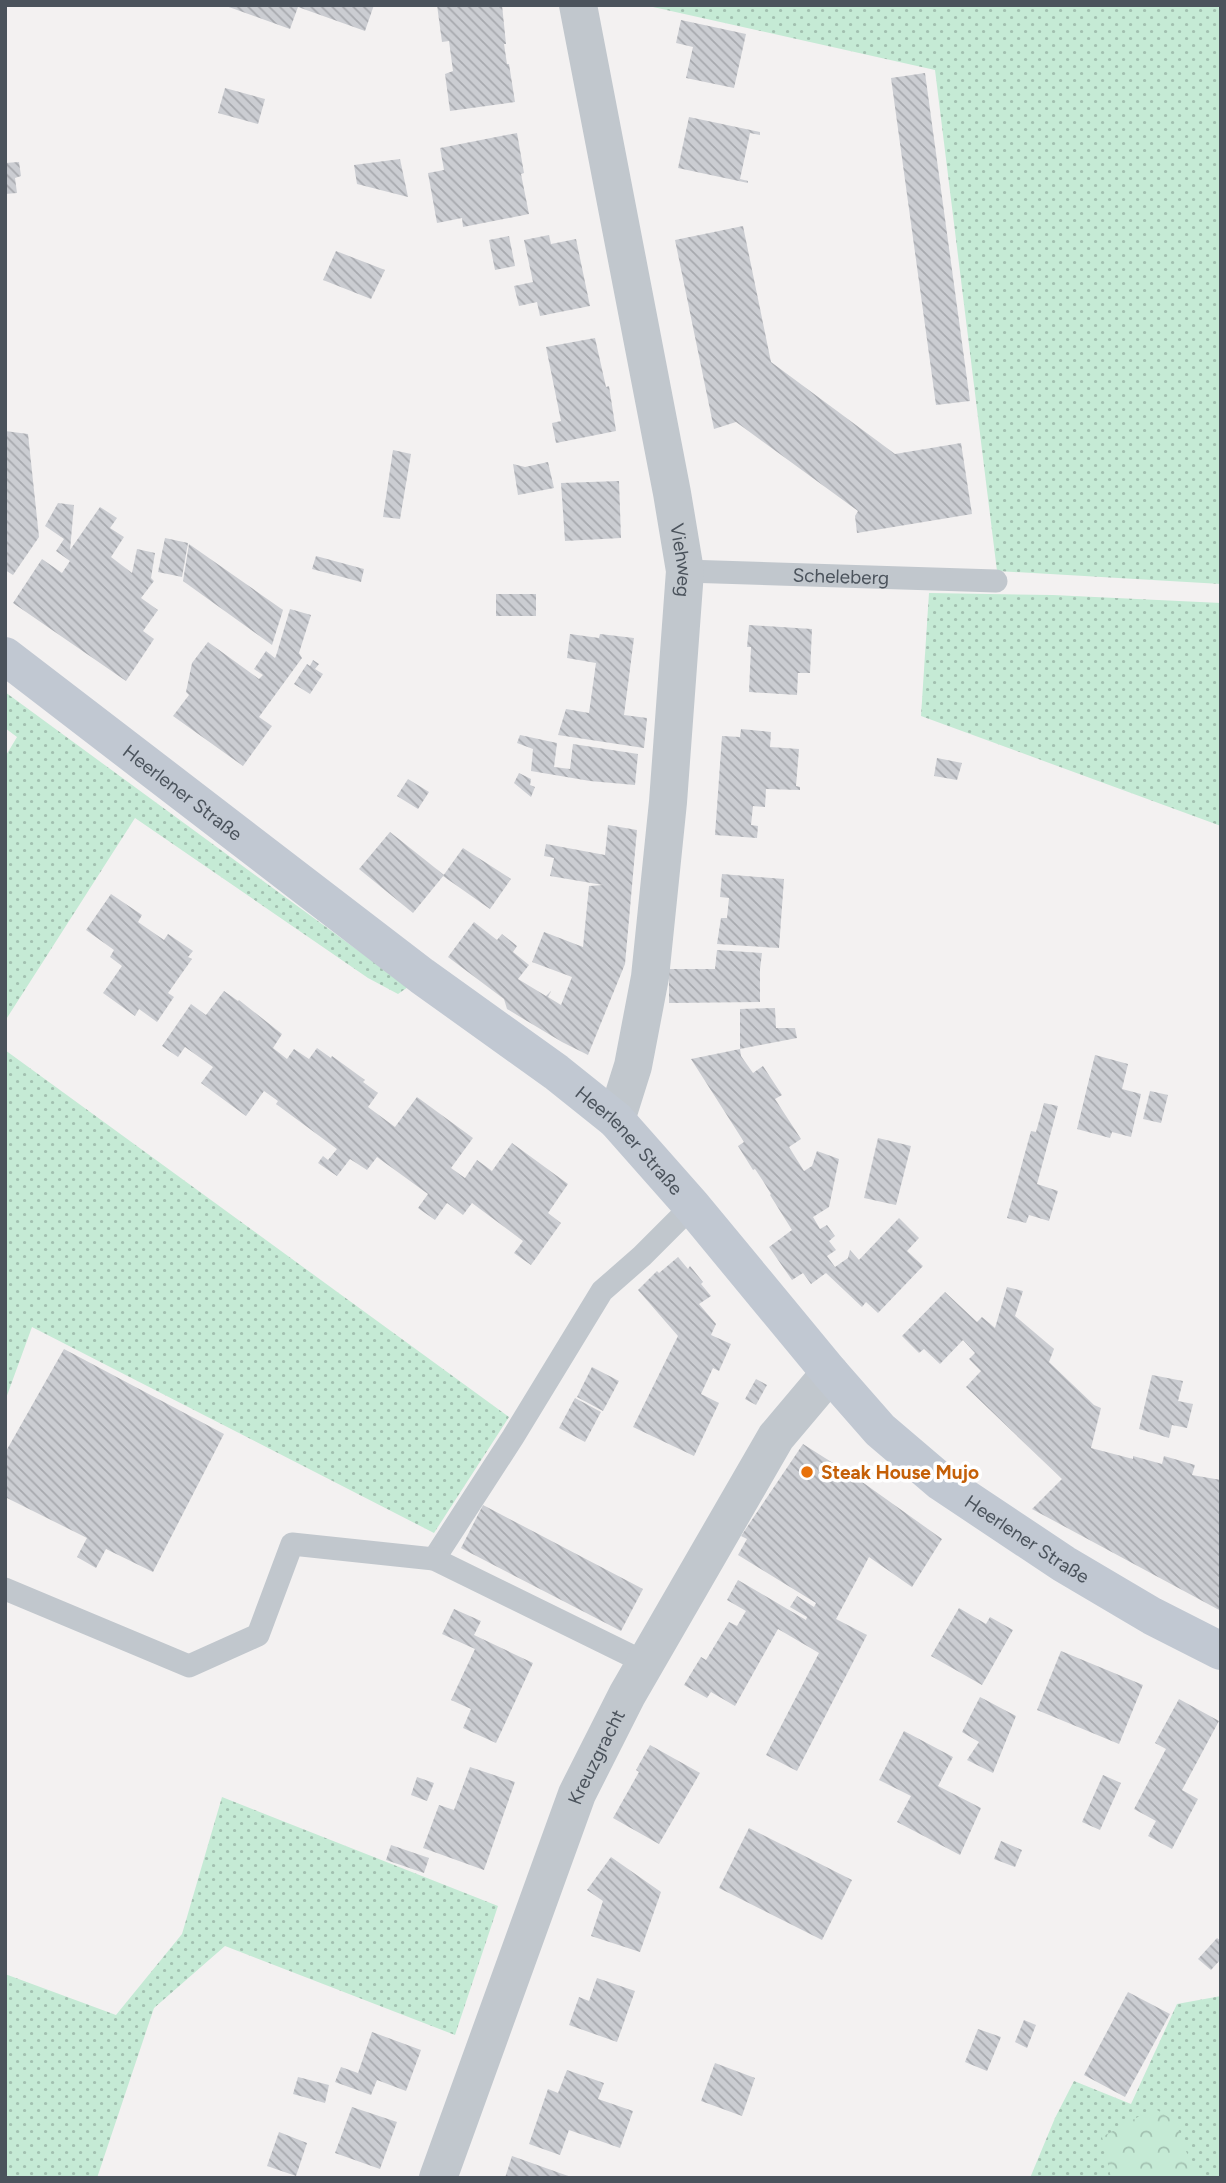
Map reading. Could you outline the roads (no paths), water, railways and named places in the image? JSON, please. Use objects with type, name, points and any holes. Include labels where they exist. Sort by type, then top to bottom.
[{"type":"main road","name":"Heerlener Straße","points":[[5,656],[616,1120],[692,1206],[880,1430],[941,1482],[1064,1563],[1153,1616],[1221,1651]]},
{"type":"street","name":"Viehweg","points":[[578,5],[685,571],[668,802],[650,977],[633,1066],[616,1120]]},
{"type":"street","name":"Kreuzgracht","points":[[438,2178],[577,1794],[627,1695],[776,1437],[830,1373]]},
{"type":"lane","name":"Scheleberg","points":[[685,571],[996,581]]},
{"type":"lane","points":[[434,1559],[602,1291],[692,1206]]},
{"type":"lane","points":[[5,1590],[189,1666],[258,1635],[292,1544],[434,1559],[646,1663]]},
{"type":"place","name":"Steak House Mujo","points":[[807,1472]]}]
